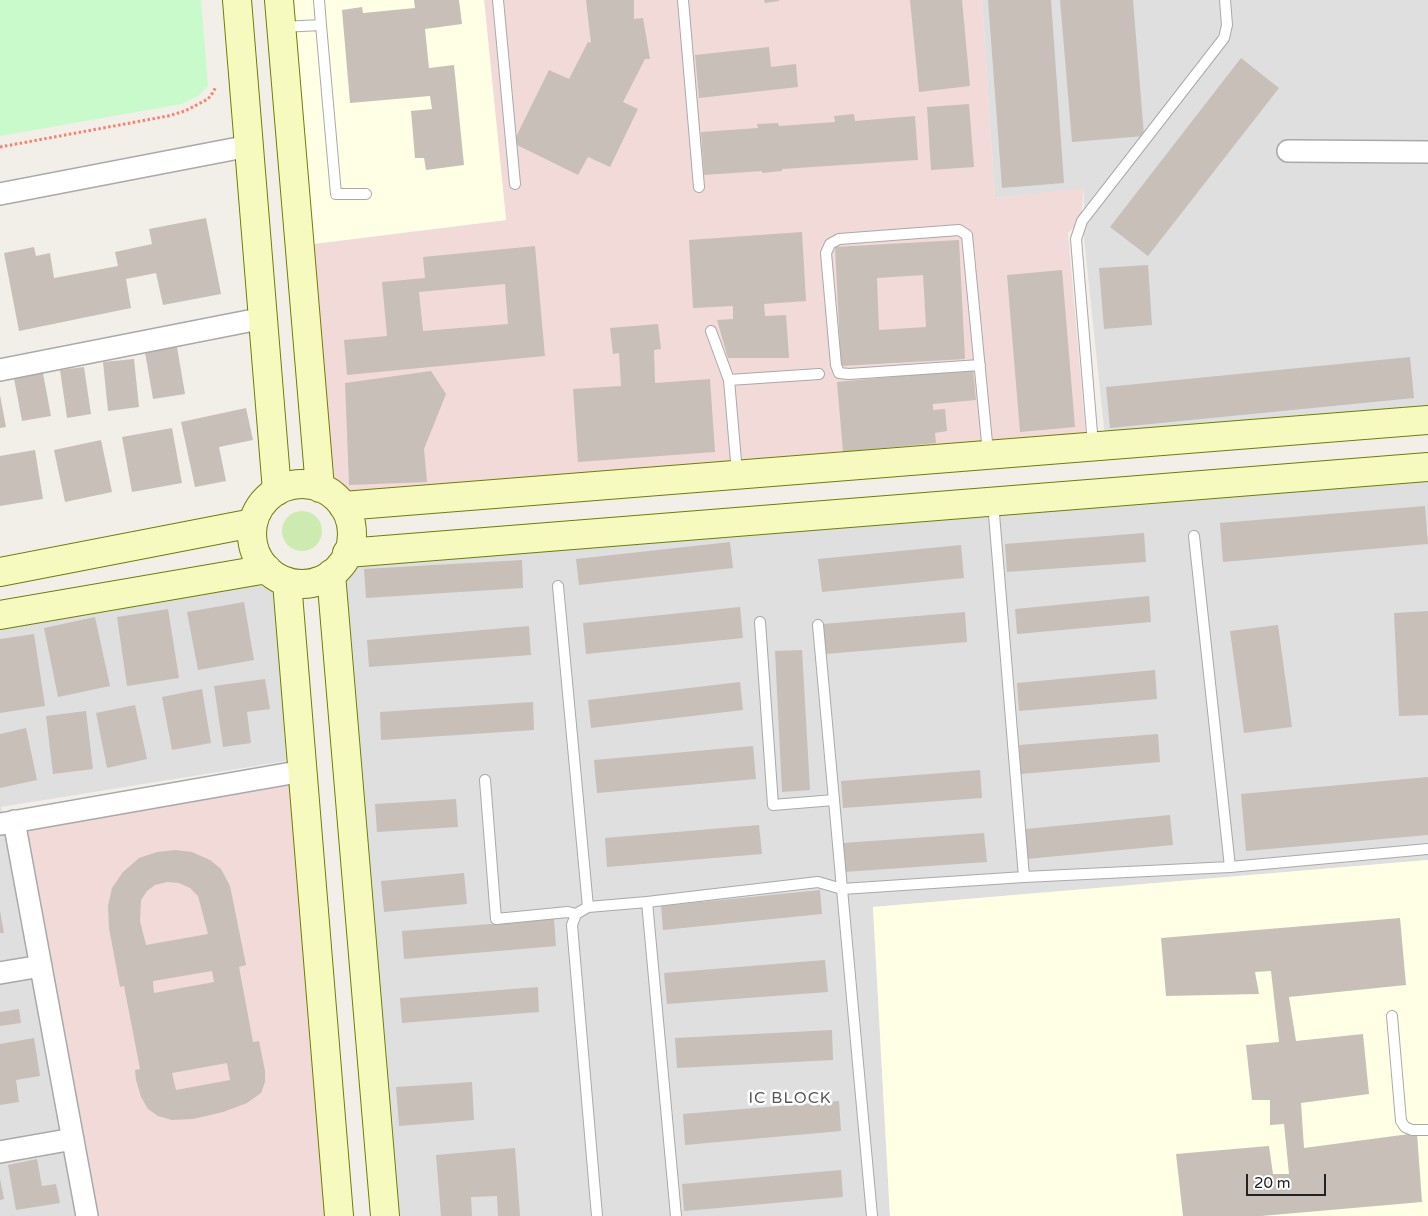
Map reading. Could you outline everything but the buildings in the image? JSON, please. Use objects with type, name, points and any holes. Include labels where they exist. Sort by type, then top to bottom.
[{"type":"street","points":[[237,0],[277,491]]},
{"type":"street","points":[[279,0],[320,488]]},
{"type":"street","points":[[0,194],[249,146]]},
{"type":"street","points":[[1288,150],[1428,152]]},
{"type":"street","points":[[0,370],[264,318]]},
{"type":"street","points":[[343,506],[1428,420]]},
{"type":"street","points":[[348,553],[1428,467]]},
{"type":"street","points":[[0,615],[277,576],[304,584],[321,580],[336,571],[346,557],[352,540],[351,522],[343,506],[332,494],[320,488],[304,484],[287,486],[272,494],[260,508],[253,523],[252,541],[257,557],[277,576],[303,771],[339,1216]]},
{"type":"street","points":[[0,572],[253,523]]},
{"type":"street","points":[[330,574],[383,1214]]},
{"type":"street","points":[[87,1216],[41,966],[7,823],[303,771]]},
{"type":"street","points":[[0,973],[41,966]]},
{"type":"street","points":[[0,1152],[73,1140]]},
{"type":"lane","points":[[319,0],[336,194],[366,194]]},
{"type":"lane","points":[[498,0],[515,184]]},
{"type":"lane","points":[[683,0],[699,187]]},
{"type":"lane","points":[[1093,446],[1076,239],[1082,221],[1224,38],[1227,25],[1225,0]]},
{"type":"lane","points":[[281,27],[321,25]]},
{"type":"lane","points":[[980,365],[849,374],[839,373],[836,365],[826,253],[830,244],[839,239],[959,230],[967,235],[980,365],[988,454]]},
{"type":"lane","points":[[711,330],[729,380],[737,474]]},
{"type":"lane","points":[[729,380],[819,374]]},
{"type":"lane","points":[[993,502],[1024,877]]},
{"type":"lane","points":[[1194,536],[1230,867]]},
{"type":"lane","points":[[558,586],[588,907]]},
{"type":"lane","points":[[760,622],[773,805],[834,800]]},
{"type":"lane","points":[[818,625],[872,1216]]},
{"type":"lane","points":[[484,780],[496,919],[568,912],[576,914]]},
{"type":"lane","points":[[597,1216],[572,925],[576,914],[588,907],[818,882],[842,889],[1024,877],[1230,867],[1428,849]]},
{"type":"lane","points":[[647,902],[676,1216]]},
{"type":"lane","points":[[1392,1016],[1401,1121],[1412,1130],[1428,1130]]},
{"type":"path","points":[[0,148],[159,118],[185,111],[208,99],[214,91],[216,80]]},
{"type":"shaded area","points":[[286,0],[484,0],[506,220],[305,245]]},
{"type":"shaded area","points":[[484,0],[982,0],[995,198],[1084,188],[1081,220],[1068,233],[1086,438],[347,497],[329,478],[305,245],[506,220]]},
{"type":"shaded area","points":[[982,0],[1428,0],[1428,410],[1105,437],[1084,238],[1084,189],[995,198]]},
{"type":"shaded area","name":"IC BLOCK","points":[[1428,477],[1428,860],[873,907],[890,1216],[395,1216],[338,579],[356,562]]},
{"type":"shaded area","points":[[260,577],[277,588],[286,761],[1,807],[81,1216],[0,1216],[0,627]]},
{"type":"shaded area","points":[[295,780],[332,1216],[95,1216],[23,828]]},
{"type":"shaded area","points":[[1428,860],[1428,1216],[890,1216],[873,907]]},
{"type":"green space","points":[[0,0],[201,0],[208,86],[198,96],[182,104],[0,136]]},
{"type":"green space","points":[[306,511],[313,514],[319,520],[322,531],[321,539],[313,548],[306,551],[298,551],[291,548],[283,539],[282,527],[285,520],[294,512]]},
{"type":"district","name":"IC BLOCK","points":[[790,1099]]}]
